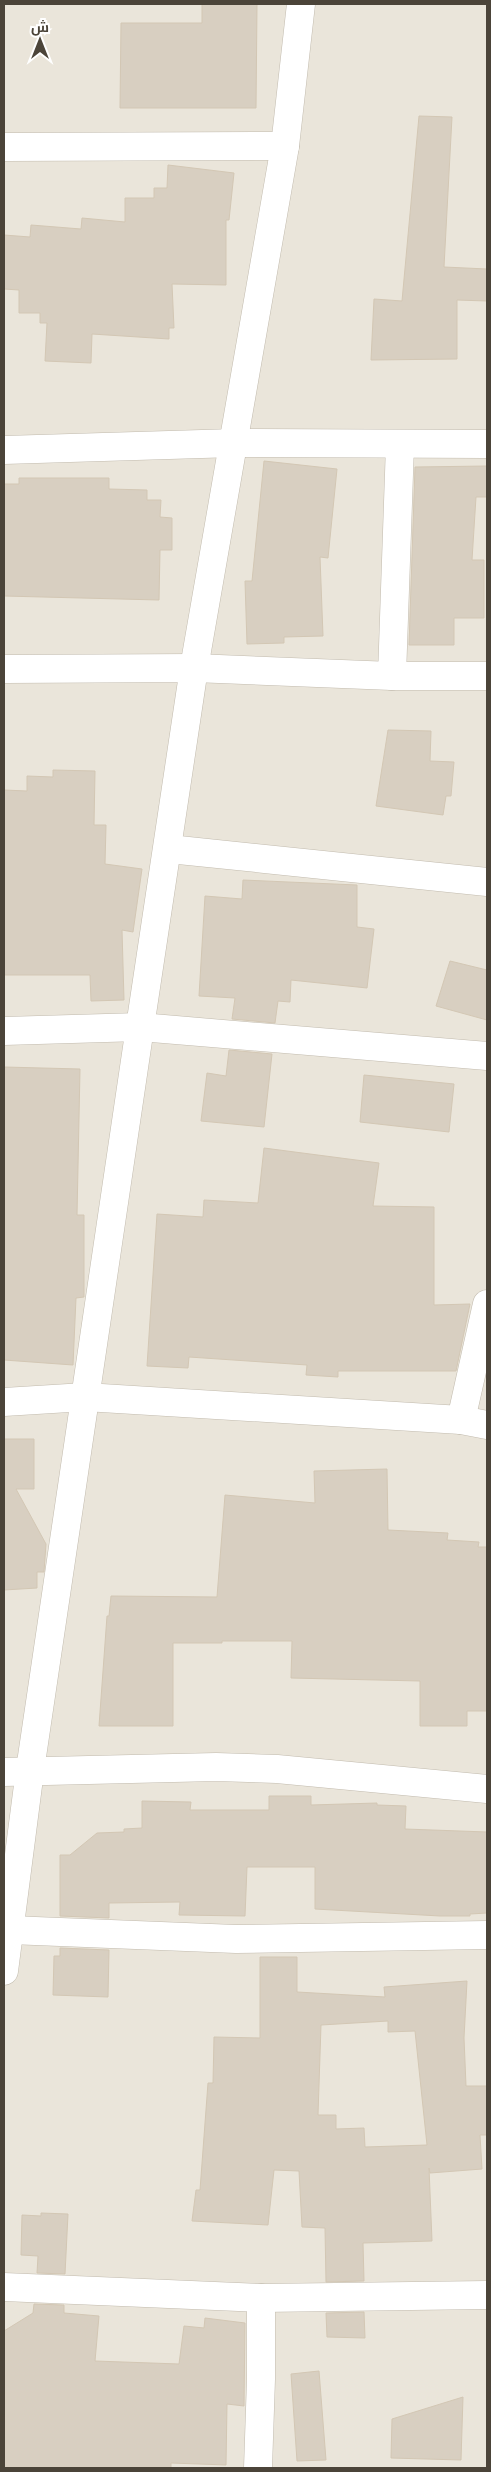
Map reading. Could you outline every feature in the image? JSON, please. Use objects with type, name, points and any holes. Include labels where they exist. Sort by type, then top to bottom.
[{"type":"street","points":[[4,1971],[10,1930],[17,1771],[85,1397],[140,1027],[169,849],[194,668],[235,443],[285,146],[301,4]]},
{"type":"street","points":[[4,147],[285,146]]},
{"type":"street","points":[[4,450],[235,443],[487,444]]},
{"type":"street","points":[[392,676],[400,445]]},
{"type":"street","points":[[4,669],[194,668],[392,676],[487,676]]},
{"type":"street","points":[[169,849],[487,882]]},
{"type":"street","points":[[4,1031],[140,1027],[487,1056]]},
{"type":"street","points":[[461,1420],[487,1304]]},
{"type":"street","points":[[4,1402],[85,1397],[461,1420],[487,1425]]},
{"type":"street","points":[[17,1771],[216,1767],[277,1769],[487,1789]]},
{"type":"street","points":[[10,1930],[236,1939],[487,1935]]},
{"type":"street","points":[[4,2287],[260,2298],[487,2295]]},
{"type":"street","points":[[258,2468],[261,2379],[260,2298]]},
{"type":"shaded area","points":[[4,4],[487,4],[487,2468],[4,2468]]},
{"type":"building","points":[[202,4],[257,4],[256,108],[120,108],[121,23],[202,23]]},
{"type":"building","points":[[419,116],[452,117],[444,267],[487,269],[487,301],[457,300],[457,359],[371,360],[374,299],[402,301]]},
{"type":"building","points":[[168,165],[234,173],[229,220],[226,220],[226,285],[172,284],[174,328],[169,328],[169,339],[92,334],[91,363],[45,361],[47,323],[40,323],[40,313],[19,313],[19,290],[4,289],[4,235],[30,237],[31,225],[81,229],[82,218],[125,222],[125,198],[154,198],[154,188],[167,188]]},
{"type":"building","points":[[264,461],[337,469],[328,558],[320,557],[323,636],[284,637],[284,643],[247,644],[245,581],[252,581]]},
{"type":"building","points":[[487,466],[487,497],[476,497],[472,560],[484,560],[484,618],[454,618],[454,645],[409,645],[415,467]]},
{"type":"building","points":[[19,478],[109,478],[109,489],[147,490],[147,500],[161,500],[160,517],[172,518],[172,550],[160,550],[159,600],[4,596],[4,484],[19,484]]},
{"type":"building","points":[[388,730],[431,731],[430,761],[454,762],[451,796],[446,796],[443,815],[376,806]]},
{"type":"building","points":[[53,770],[95,771],[94,825],[106,825],[105,864],[142,869],[133,932],[122,930],[124,1000],[91,1001],[90,975],[4,975],[4,790],[27,791],[27,776],[53,777]]},
{"type":"building","points":[[243,880],[357,885],[357,927],[374,929],[367,988],[291,980],[290,1002],[278,1001],[275,1023],[232,1019],[235,998],[199,996],[205,896],[242,899]]},
{"type":"building","points":[[450,961],[487,970],[487,1020],[436,1006]]},
{"type":"building","points":[[229,1050],[272,1054],[264,1127],[201,1121],[207,1073],[226,1076]]},
{"type":"building","points":[[4,1067],[80,1069],[77,1215],[84,1215],[84,1297],[76,1298],[73,1365],[4,1360]]},
{"type":"building","points":[[364,1075],[454,1084],[449,1132],[360,1122]]},
{"type":"building","points":[[264,1148],[379,1163],[373,1206],[434,1207],[434,1305],[470,1304],[456,1371],[338,1371],[338,1377],[306,1375],[307,1365],[189,1357],[188,1368],[147,1366],[157,1214],[203,1217],[204,1200],[258,1203]]},
{"type":"building","points":[[4,1439],[34,1439],[34,1489],[16,1489],[46,1544],[44,1572],[37,1572],[37,1588],[4,1590]]},
{"type":"building","points":[[387,1469],[388,1530],[448,1533],[447,1540],[479,1542],[478,1547],[487,1547],[487,1711],[467,1711],[467,1726],[420,1726],[420,1681],[291,1678],[292,1641],[222,1641],[222,1643],[173,1643],[173,1726],[99,1726],[107,1616],[109,1616],[111,1596],[217,1597],[225,1495],[315,1503],[314,1471]]},
{"type":"building","points":[[269,1796],[311,1796],[311,1805],[377,1803],[377,1805],[406,1806],[405,1829],[487,1832],[487,1913],[470,1914],[470,1916],[440,1916],[315,1909],[315,1867],[247,1867],[245,1916],[179,1915],[180,1902],[109,1903],[109,1918],[60,1916],[60,1855],[70,1855],[97,1833],[124,1832],[124,1829],[142,1828],[142,1801],[191,1802],[190,1810],[269,1810]]},
{"type":"building","points":[[60,1948],[109,1950],[108,1997],[53,1995],[54,1956],[60,1956]]},
{"type":"building","points":[[260,1957],[297,1957],[297,1992],[385,1997],[384,1987],[467,1981],[464,2038],[466,2086],[487,2086],[487,2135],[480,2135],[482,2169],[430,2173],[429,2168],[432,2241],[363,2243],[364,2281],[326,2282],[325,2228],[302,2227],[299,2171],[274,2170],[268,2225],[192,2221],[196,2190],[200,2190],[208,2083],[213,2083],[214,2037],[260,2038]],"holes":[[[388,2021],[388,2032],[415,2031],[427,2145],[365,2147],[364,2128],[336,2129],[336,2115],[318,2115],[321,2025]]]},
{"type":"building","points":[[41,2213],[68,2214],[65,2274],[37,2273],[38,2256],[21,2255],[22,2215],[41,2216]]},
{"type":"building","points":[[34,2304],[64,2305],[64,2313],[99,2316],[95,2361],[179,2364],[184,2326],[204,2328],[205,2318],[245,2323],[244,2406],[227,2404],[226,2465],[171,2463],[171,2468],[4,2468],[4,2331],[33,2313]]},
{"type":"building","points":[[364,2312],[365,2338],[327,2337],[326,2313]]},
{"type":"building","points":[[319,2371],[326,2460],[297,2461],[291,2374]]},
{"type":"building","points":[[463,2397],[461,2460],[391,2458],[392,2419]]}]
